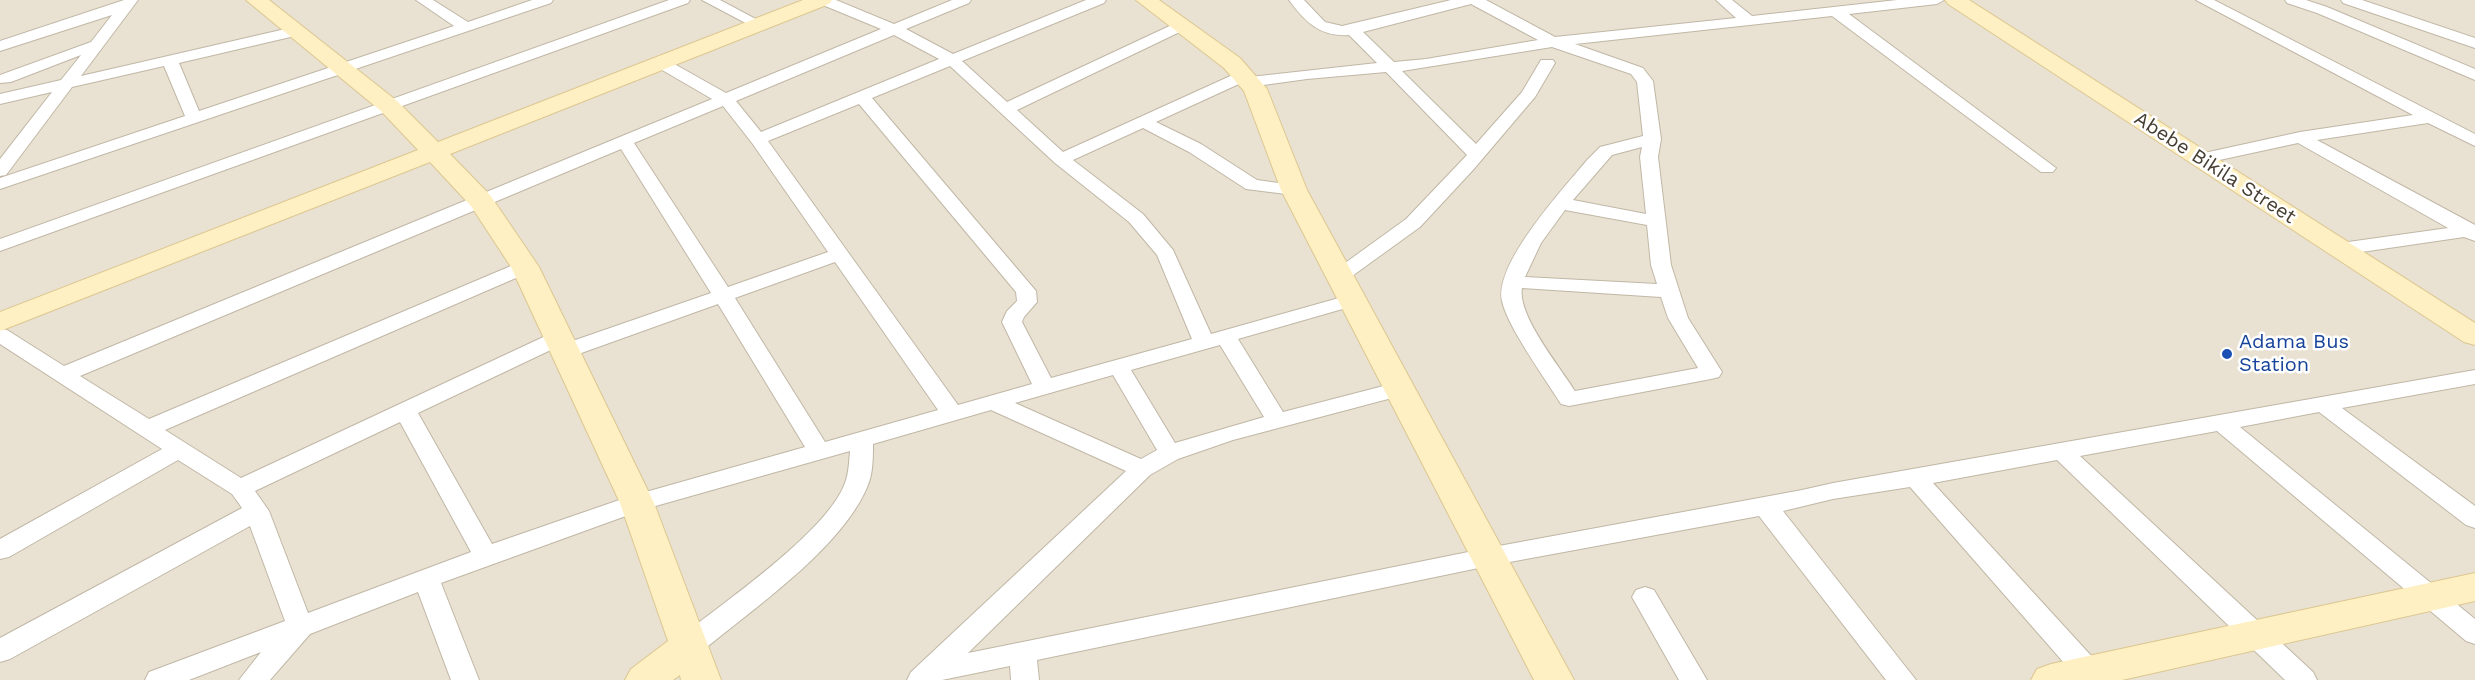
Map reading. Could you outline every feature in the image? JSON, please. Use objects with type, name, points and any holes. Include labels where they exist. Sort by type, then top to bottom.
[{"type":"street","points":[[256,0],[389,106],[481,201],[525,267],[637,502],[695,663]]},
{"type":"street","points":[[423,0],[466,27]]},
{"type":"street","points":[[0,184],[546,0]]},
{"type":"street","points":[[0,244],[683,0]]},
{"type":"street","points":[[709,0],[760,25]]},
{"type":"street","points":[[0,322],[822,0],[894,29],[952,60],[1008,108],[1061,159],[1136,218],[1166,254],[1215,339],[1278,421]]},
{"type":"street","points":[[63,375],[964,0]]},
{"type":"street","points":[[758,139],[1099,0]]},
{"type":"street","points":[[1146,0],[1232,63],[1255,89],[1294,190],[1554,680]]},
{"type":"street","points":[[1297,2],[1316,0]]},
{"type":"street","points":[[1297,2],[1316,23],[1327,30],[1337,32],[1353,30],[1468,0]]},
{"type":"street","points":[[1475,0],[1553,42],[1637,71],[1645,81],[1652,139],[1649,157],[1661,265],[1678,318],[1711,372],[1569,399],[1515,313],[1511,297],[1514,282],[1524,253],[1606,151],[1652,139]]},
{"type":"street","points":[[1723,0],[1751,22]]},
{"type":"street","points":[[1061,159],[1246,79],[1426,64],[1553,42],[1751,22],[1844,7],[1937,0]]},
{"type":"street","name":"Abebe Bikila Street","points":[[1955,0],[2475,336]]},
{"type":"street","points":[[2203,0],[2475,141]]},
{"type":"street","points":[[2292,0],[2322,10],[2475,75]]},
{"type":"street","points":[[2322,10],[2342,0]]},
{"type":"street","points":[[2348,0],[2475,43]]},
{"type":"street","points":[[0,171],[128,3]]},
{"type":"street","points":[[0,46],[128,3]]},
{"type":"street","points":[[1844,7],[2047,168]]},
{"type":"street","points":[[1008,108],[1183,25]]},
{"type":"street","points":[[1353,30],[1476,154]]},
{"type":"street","points":[[0,99],[294,32]]},
{"type":"street","points":[[4,79],[96,45]]},
{"type":"street","points":[[170,61],[194,118]]},
{"type":"street","points":[[159,680],[486,556],[637,502],[1215,339],[1347,287],[1467,166],[1529,94],[1547,63]]},
{"type":"street","points":[[663,64],[726,100],[758,139],[952,413]]},
{"type":"street","points":[[862,96],[1026,291],[1027,302],[1014,315],[1012,322],[1044,387]]},
{"type":"street","points":[[2201,159],[2300,137],[2430,118]]},
{"type":"street","points":[[1144,122],[1196,148],[1252,185],[1294,190]]},
{"type":"street","points":[[2300,137],[2472,232]]},
{"type":"street","points":[[625,142],[819,451]]},
{"type":"street","points":[[1562,204],[1655,221]]},
{"type":"street","points":[[2341,249],[2472,232]]},
{"type":"street","points":[[240,488],[405,410],[562,345],[723,295],[840,254]]},
{"type":"street","points":[[147,429],[525,267]]},
{"type":"street","points":[[1514,282],[1669,291]]},
{"type":"street","points":[[0,335],[240,488],[257,512],[300,627]]},
{"type":"street","points":[[1118,366],[1170,453]]},
{"type":"street","points":[[926,675],[1022,652],[1488,557],[1766,506],[1833,491],[2475,377]]},
{"type":"street","points":[[926,675],[1142,470],[1170,453],[1226,434],[1400,389]]},
{"type":"street","points":[[993,402],[1142,470]]},
{"type":"street","points":[[2322,404],[2475,519]]},
{"type":"street","points":[[405,410],[486,556]]},
{"type":"street","points":[[2220,422],[2475,634]]},
{"type":"street","points":[[645,680],[695,663],[837,517],[857,484],[862,439]]},
{"type":"street","points":[[0,550],[179,449]]},
{"type":"street","points":[[2062,452],[2303,680]]},
{"type":"street","points":[[1915,478],[2093,676]]},
{"type":"street","points":[[1766,506],[1902,680]]},
{"type":"street","points":[[0,651],[257,512]]},
{"type":"street","points":[[426,579],[465,680]]},
{"type":"street","points":[[2051,680],[2093,676],[2256,635],[2475,587]]},
{"type":"street","points":[[1645,597],[1693,680]]},
{"type":"street","points":[[253,680],[300,627]]},
{"type":"street","points":[[1022,652],[1025,680]]},
{"type":"shaded area","points":[[0,0],[2475,0],[2475,680],[0,680]]},
{"type":"place","name":"Adama Bus Station","points":[[2227,354]]}]
